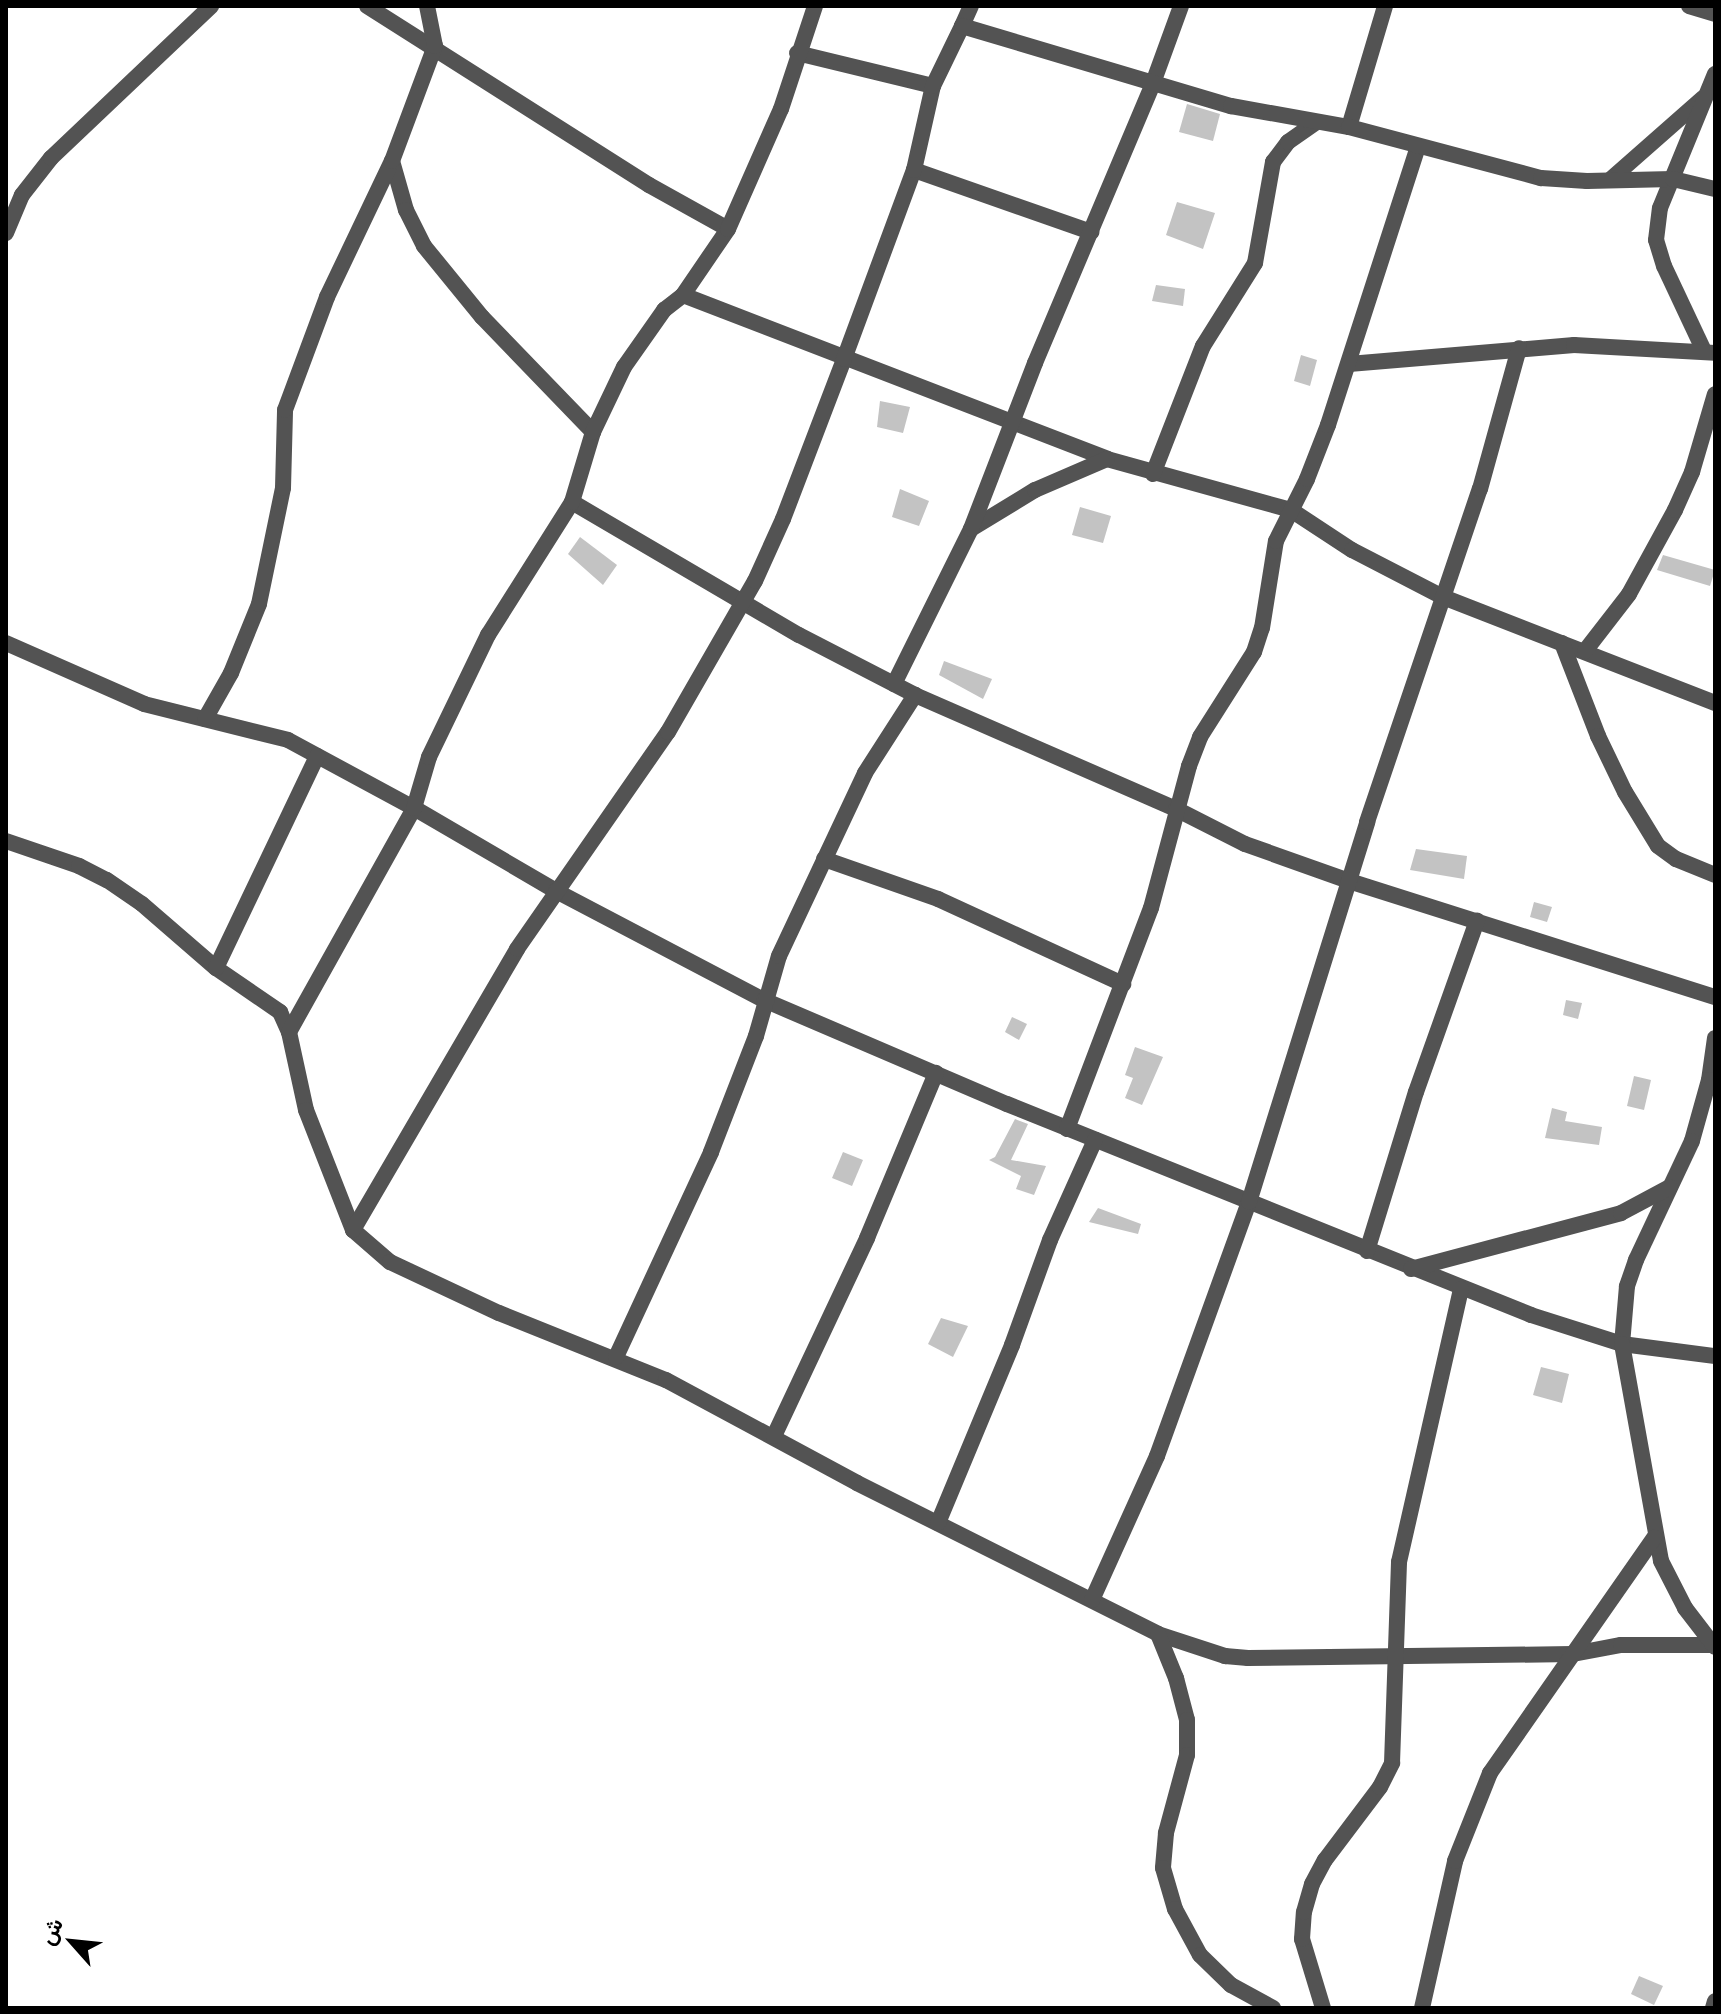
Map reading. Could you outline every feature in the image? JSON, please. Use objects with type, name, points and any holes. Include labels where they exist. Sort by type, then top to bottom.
[{"type":"street","points":[[6,233],[12,213],[35,176],[211,6]]},
{"type":"street","points":[[367,6],[435,46],[649,185],[728,229]]},
{"type":"street","points":[[205,719],[236,662],[259,604],[283,488],[285,410],[327,297],[392,161],[435,46],[427,6]]},
{"type":"street","points":[[289,1032],[414,808],[429,757],[488,635],[572,502],[593,432],[608,396],[643,337],[664,310],[683,295],[728,229],[781,109],[815,6]]},
{"type":"street","points":[[960,6],[962,26]]},
{"type":"street","points":[[353,1230],[517,949],[668,732],[743,603],[783,519],[914,170],[933,86],[971,6]]},
{"type":"street","points":[[894,684],[971,529],[1153,83],[1181,6]]},
{"type":"street","points":[[1349,127],[1385,6]]},
{"type":"street","points":[[1689,6],[1715,14]]},
{"type":"street","points":[[962,26],[1231,106],[1349,127],[1541,178],[1587,181],[1673,179],[1715,189]]},
{"type":"street","points":[[797,53],[933,86]]},
{"type":"street","points":[[1710,352],[1664,266],[1656,240],[1660,208],[1715,74]]},
{"type":"street","points":[[1611,179],[1709,91]]},
{"type":"street","points":[[1153,474],[1203,346],[1255,263],[1273,162],[1288,142],[1317,122]]},
{"type":"street","points":[[1067,1129],[1151,908],[1176,809],[1200,737],[1254,652],[1262,628],[1274,550],[1307,479],[1349,364],[1418,146]]},
{"type":"street","points":[[392,161],[406,210],[424,246],[482,317],[593,432]]},
{"type":"street","points":[[914,170],[1091,232]]},
{"type":"street","points":[[683,295],[1107,459],[1291,510],[1352,550],[1443,597],[1715,703]]},
{"type":"street","points":[[1349,364],[1519,348],[1604,345],[1710,352]]},
{"type":"street","points":[[1092,1600],[1157,1456],[1249,1202],[1349,881],[1480,489],[1519,348]]},
{"type":"street","points":[[1585,651],[1629,594],[1675,510],[1696,460],[1715,394]]},
{"type":"street","points":[[971,529],[1035,490],[1107,459]]},
{"type":"street","points":[[572,502],[743,603],[915,695],[1176,809],[1245,844],[1349,881],[1715,995],[1715,1006]]},
{"type":"street","points":[[6,643],[132,699],[288,740],[414,808],[556,891],[764,1000],[1067,1129],[1461,1289],[1622,1344],[1715,1356]]},
{"type":"street","points":[[1562,643],[1598,736],[1625,792],[1658,846],[1676,859],[1715,875]]},
{"type":"street","points":[[616,1357],[711,1152],[756,1036],[779,956],[865,773],[915,695]]},
{"type":"street","points":[[216,968],[317,756]]},
{"type":"street","points":[[6,841],[79,866],[107,880],[142,904],[216,968],[269,1001],[280,1012],[289,1032],[306,1110],[353,1230],[390,1262],[499,1313],[616,1357],[1158,1634],[1225,1656],[1573,1654],[1621,1645],[1714,1646]]},
{"type":"street","points":[[824,859],[938,899],[1123,984]]},
{"type":"street","points":[[1367,1251],[1416,1092],[1477,921]]},
{"type":"street","points":[[1714,1646],[1670,1586],[1654,1538],[1622,1344],[1631,1273],[1702,1108],[1715,1038]]},
{"type":"street","points":[[774,1436],[855,1264],[936,1073]]},
{"type":"street","points":[[938,1523],[1012,1345],[1054,1229],[1095,1140]]},
{"type":"street","points":[[1411,1269],[1621,1213],[1671,1186]]},
{"type":"street","points":[[1323,2008],[1302,1939],[1304,1912],[1312,1884],[1325,1860],[1388,1774],[1393,1748],[1398,1656],[1395,1599],[1399,1562],[1461,1289]]},
{"type":"street","points":[[1422,2008],[1442,1909],[1472,1811],[1490,1773],[1654,1538]]},
{"type":"street","points":[[1158,1634],[1176,1678],[1187,1720],[1187,1755],[1166,1833],[1163,1868],[1175,1909],[1200,1955],[1231,1985],[1273,2008]]},
{"type":"street","points":[[1713,2008],[1715,2001]]},
{"type":"building","points":[[1187,104],[1220,114],[1213,141],[1179,132]]},
{"type":"building","points":[[1177,202],[1215,213],[1203,249],[1166,235]]},
{"type":"building","points":[[1156,285],[1185,289],[1183,306],[1152,301]]},
{"type":"building","points":[[1301,355],[1317,360],[1310,386],[1294,381]]},
{"type":"building","points":[[880,401],[910,407],[903,433],[877,427]]},
{"type":"building","points":[[900,489],[929,501],[919,526],[892,517]]},
{"type":"building","points":[[1080,507],[1111,516],[1103,543],[1072,535]]},
{"type":"building","points":[[580,537],[617,565],[603,585],[568,554]]},
{"type":"building","points":[[1663,555],[1715,570],[1710,586],[1657,570]]},
{"type":"building","points":[[944,661],[992,679],[983,699],[939,675]]},
{"type":"building","points":[[1416,849],[1467,856],[1464,879],[1410,870]]},
{"type":"building","points":[[1534,902],[1552,907],[1547,922],[1530,917]]},
{"type":"building","points":[[1566,1000],[1582,1003],[1578,1019],[1563,1015]]},
{"type":"building","points":[[1012,1017],[1027,1024],[1019,1040],[1005,1032]]},
{"type":"building","points":[[1135,1047],[1163,1057],[1142,1105],[1125,1098],[1133,1078],[1125,1075]]},
{"type":"building","points":[[1634,1076],[1651,1080],[1644,1110],[1627,1106]]},
{"type":"building","points":[[1552,1108],[1567,1112],[1565,1121],[1602,1127],[1599,1145],[1545,1138]]},
{"type":"building","points":[[1015,1119],[1028,1124],[1011,1160],[1046,1166],[1034,1195],[1016,1189],[1021,1176],[989,1160],[995,1157]]},
{"type":"building","points":[[843,1152],[863,1160],[852,1186],[832,1178]]},
{"type":"building","points":[[1098,1208],[1141,1224],[1138,1234],[1089,1222]]},
{"type":"building","points":[[941,1318],[968,1326],[953,1357],[928,1344]]},
{"type":"building","points":[[1541,1367],[1569,1374],[1562,1403],[1533,1395]]},
{"type":"building","points":[[1639,1976],[1663,1986],[1654,2005],[1631,1994]]}]
